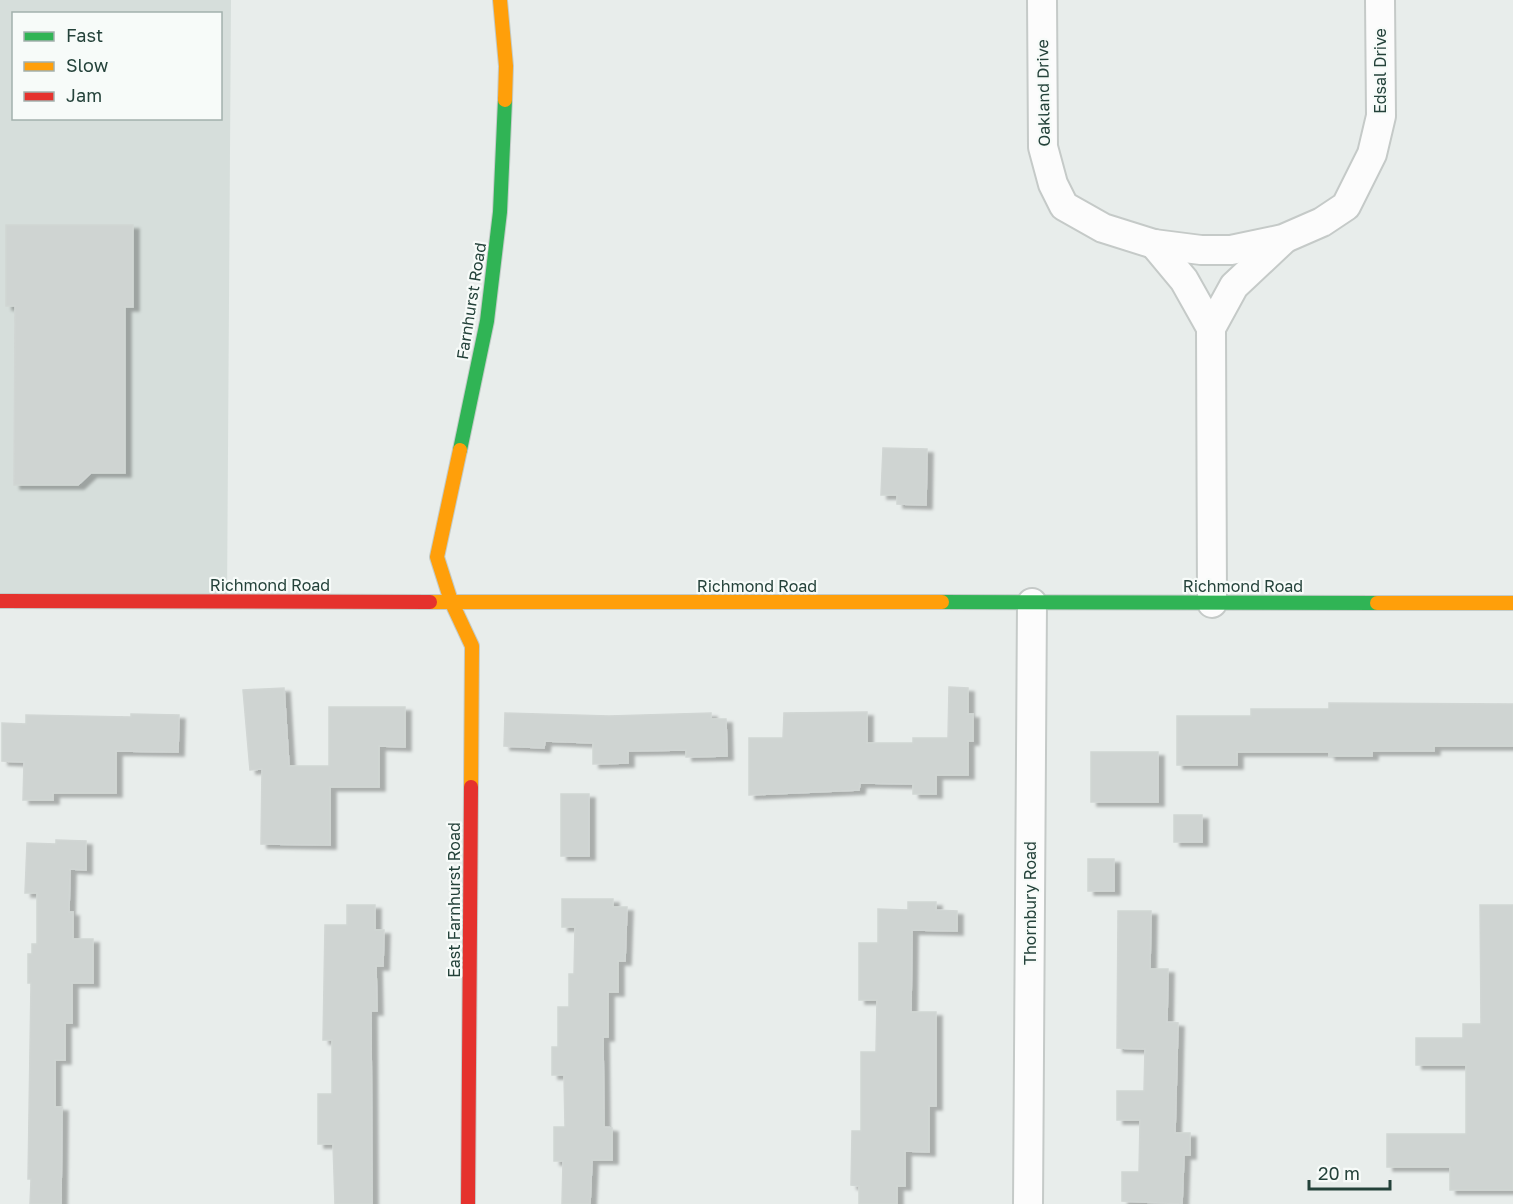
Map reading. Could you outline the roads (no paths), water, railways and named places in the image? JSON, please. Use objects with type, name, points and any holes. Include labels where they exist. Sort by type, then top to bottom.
[{"type":"main road","name":"Farnhurst Road","points":[[451,601],[437,556],[487,321],[499,223],[506,66],[500,0]]},
{"type":"main road","name":"Richmond Road","points":[[0,601],[1513,603]]},
{"type":"main road","name":"East Farnhurst Road","points":[[451,601],[472,646],[468,1204]]},
{"type":"street","name":"Oakland Drive","points":[[1042,0],[1043,147],[1053,184],[1064,206],[1103,228],[1154,244],[1201,250],[1247,247]]},
{"type":"street","name":"Edsal Drive","points":[[1247,247],[1283,239],[1322,222],[1346,206],[1372,154],[1381,116],[1380,0]]},
{"type":"street","points":[[1212,603],[1211,328],[1234,286],[1283,239]]},
{"type":"street","points":[[1154,244],[1184,280],[1211,328]]},
{"type":"street","name":"Thornbury Road","points":[[1028,1204],[1032,603]]}]
